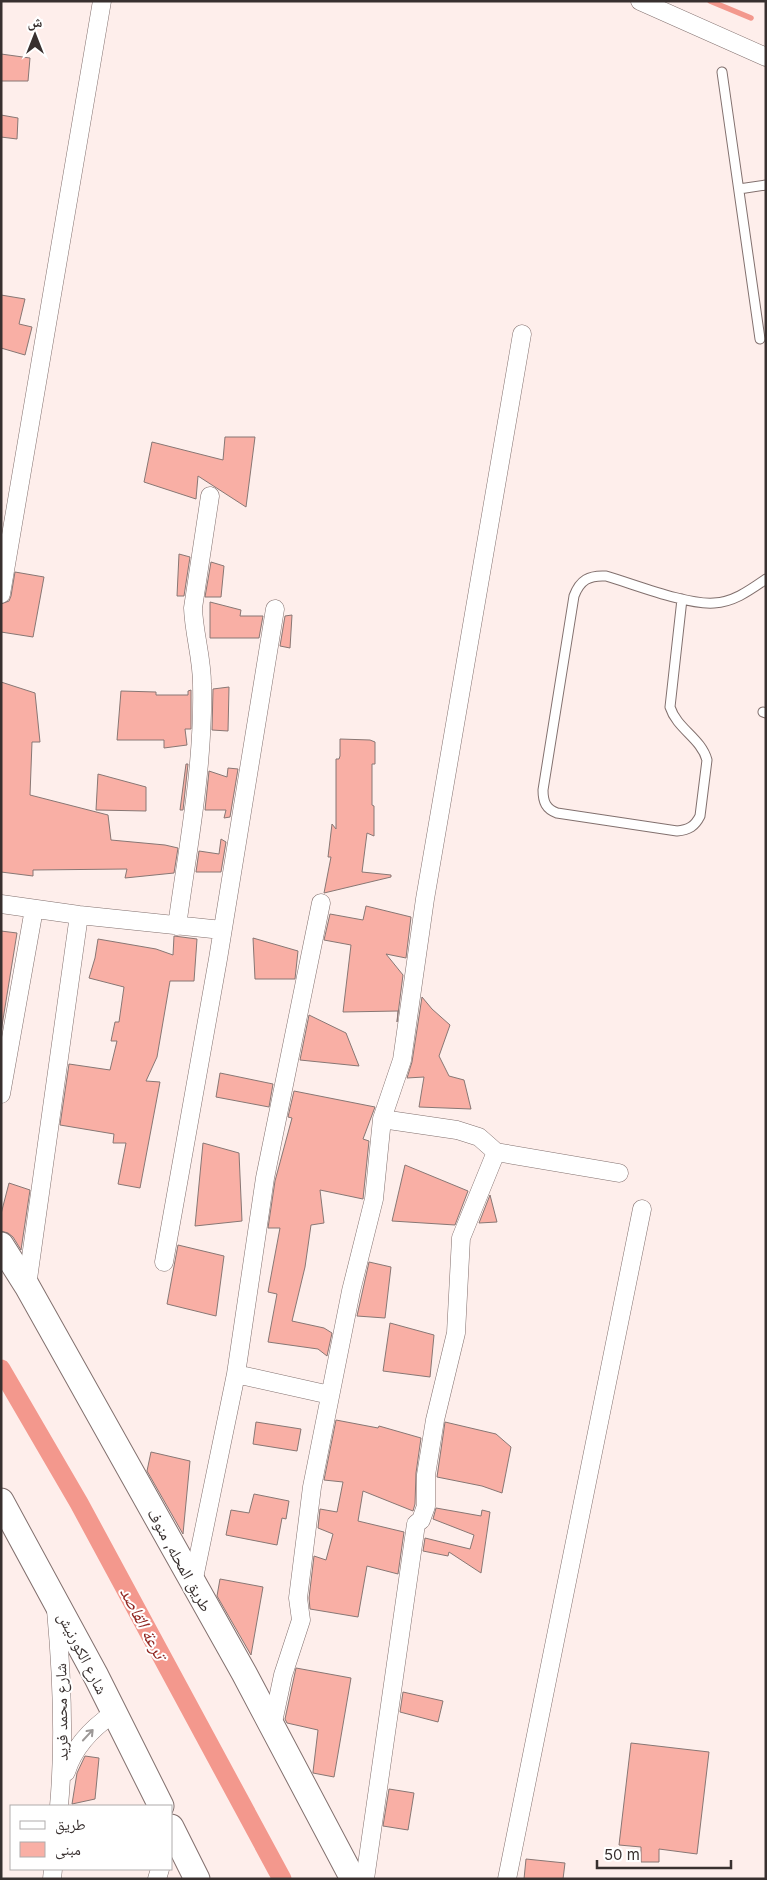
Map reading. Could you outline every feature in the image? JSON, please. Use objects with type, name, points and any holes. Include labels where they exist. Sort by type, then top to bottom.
[{"type":"main road","name":"طريق المحله, منوف","points":[[1,1245],[27,1286],[194,1584],[353,1879]]},
{"type":"main road","name":"شارع الكورنيش","points":[[1,1501],[55,1600],[160,1805]]},
{"type":"main road","points":[[173,1836],[197,1879]]},
{"type":"street","points":[[1,594],[102,1]]},
{"type":"street","points":[[640,1],[766,56]]},
{"type":"street","points":[[272,1727],[283,1675],[301,1620],[298,1598],[311,1496],[351,1291],[374,1199],[382,1119],[402,1060],[425,899],[522,334]]},
{"type":"street","points":[[177,926],[196,786],[200,733],[202,683],[193,608],[210,496]]},
{"type":"street","points":[[164,1262],[222,930],[275,609]]},
{"type":"street","points":[[194,1584],[236,1374],[265,1178],[321,903]]},
{"type":"street","points":[[1,904],[79,915],[222,930]]},
{"type":"street","points":[[1,1094],[34,909]]},
{"type":"street","points":[[27,1286],[79,915]]},
{"type":"street","points":[[382,1119],[457,1130],[479,1137],[496,1152],[620,1173]]},
{"type":"street","points":[[365,1879],[416,1524],[421,1520],[426,1506],[426,1475],[435,1420],[456,1333],[461,1238],[496,1152]]},
{"type":"street","points":[[507,1879],[642,1209]]},
{"type":"street","points":[[236,1374],[330,1396]]},
{"type":"street","name":"شارع محمد فريد","points":[[55,1600],[61,1658],[63,1716],[60,1800]]},
{"type":"street","name":"شارع محمد فريد","points":[[60,1800],[68,1766],[82,1740],[102,1721],[114,1714]]},
{"type":"lane","points":[[722,72],[760,339]]},
{"type":"lane","points":[[739,189],[766,185]]},
{"type":"lane","points":[[682,599],[670,707],[673,716],[679,724],[705,751],[707,760],[700,816],[697,822],[692,828],[677,831],[557,813],[550,810],[545,805],[543,790],[574,596],[578,586],[585,579],[595,575],[606,576],[682,599],[714,604],[728,601],[752,589],[766,579]]},
{"type":"building","points":[[1,54],[30,58],[28,81],[1,81]]},
{"type":"building","points":[[1,115],[18,118],[17,139],[1,137]]},
{"type":"building","points":[[1,295],[25,299],[19,324],[32,327],[25,355],[1,348]]},
{"type":"building","points":[[225,437],[255,437],[246,507],[198,476],[196,499],[144,482],[152,442],[223,460]]},
{"type":"building","points":[[179,554],[190,557],[184,596],[177,596]]},
{"type":"building","points":[[211,562],[224,566],[221,597],[205,597]]},
{"type":"building","points":[[15,572],[44,577],[33,637],[1,632],[1,604],[9,601]]},
{"type":"building","points":[[210,602],[241,610],[240,616],[263,616],[259,638],[210,638]]},
{"type":"building","points":[[292,615],[290,648],[280,646],[285,616]]},
{"type":"building","points":[[1,682],[35,693],[40,742],[32,742],[30,795],[108,815],[111,840],[178,848],[174,873],[125,878],[127,869],[33,870],[33,876],[1,872]]},
{"type":"building","points":[[229,687],[228,731],[212,730],[213,689]]},
{"type":"building","points":[[191,690],[191,729],[185,729],[187,745],[164,748],[164,740],[117,740],[121,691],[156,692],[156,695],[188,695],[188,691]]},
{"type":"building","points":[[340,739],[370,740],[375,742],[375,764],[372,764],[374,836],[367,833],[362,872],[391,875],[391,877],[324,893],[331,857],[328,857],[332,824],[336,829],[336,759],[339,759],[340,756]]},
{"type":"building","points":[[186,764],[188,764],[183,810],[180,810]]},
{"type":"building","points":[[228,768],[238,769],[230,817],[224,818],[226,810],[205,810],[209,771],[227,777]]},
{"type":"building","points":[[98,774],[146,787],[146,811],[96,810]]},
{"type":"building","points":[[221,839],[226,842],[221,872],[196,872],[199,851],[219,854]]},
{"type":"building","points":[[366,906],[411,917],[406,958],[386,954],[403,975],[397,1022],[398,1011],[343,1012],[351,945],[324,940],[330,914],[363,920]]},
{"type":"building","points":[[1,931],[17,933],[1,1032]]},
{"type":"building","points":[[174,936],[197,939],[194,981],[170,981],[157,1057],[146,1081],[160,1082],[140,1188],[118,1184],[126,1143],[113,1143],[114,1134],[60,1125],[69,1064],[110,1070],[117,1041],[111,1041],[115,1022],[119,1022],[124,987],[89,978],[98,939],[156,949],[173,955]]},
{"type":"building","points":[[253,938],[298,951],[295,979],[255,979]]},
{"type":"building","points":[[422,997],[450,1025],[439,1056],[449,1076],[464,1080],[471,1109],[419,1107],[424,1077],[407,1078],[412,1062]]},
{"type":"building","points":[[309,1015],[346,1033],[359,1066],[300,1060]]},
{"type":"building","points":[[220,1073],[273,1084],[269,1107],[216,1097]]},
{"type":"building","points":[[294,1091],[375,1107],[363,1139],[369,1141],[363,1199],[320,1190],[324,1223],[311,1225],[305,1267],[292,1321],[324,1328],[332,1333],[327,1356],[318,1349],[268,1342],[277,1294],[268,1292],[280,1228],[268,1228],[275,1181],[292,1118],[288,1117]]},
{"type":"building","points":[[203,1143],[239,1153],[242,1221],[195,1226]]},
{"type":"building","points":[[405,1165],[468,1191],[455,1225],[392,1221]]},
{"type":"building","points":[[9,1183],[30,1190],[21,1250],[13,1237],[1,1231],[1,1214]]},
{"type":"building","points":[[490,1195],[497,1222],[479,1223]]},
{"type":"building","points":[[178,1245],[224,1256],[216,1316],[167,1304]]},
{"type":"building","points":[[369,1262],[391,1267],[385,1318],[357,1316]]},
{"type":"building","points":[[390,1323],[434,1335],[430,1377],[383,1371]]},
{"type":"building","points":[[336,1420],[378,1428],[379,1426],[421,1438],[413,1511],[363,1491],[358,1521],[404,1532],[398,1574],[367,1566],[358,1617],[310,1609],[309,1598],[314,1556],[326,1560],[333,1534],[318,1528],[320,1509],[337,1512],[343,1482],[324,1480]]},
{"type":"building","points":[[256,1422],[301,1429],[297,1451],[253,1444]]},
{"type":"building","points":[[445,1422],[496,1434],[511,1447],[502,1493],[482,1486],[437,1477]]},
{"type":"building","points":[[151,1452],[190,1461],[183,1534],[147,1471]]},
{"type":"building","points":[[254,1494],[289,1501],[286,1519],[282,1518],[277,1545],[226,1535],[231,1510],[249,1513]]},
{"type":"building","points":[[436,1508],[481,1516],[482,1510],[490,1512],[481,1573],[449,1552],[448,1556],[423,1551],[425,1538],[470,1549],[474,1535],[433,1519]]},
{"type":"building","points":[[220,1579],[263,1587],[251,1655],[217,1596]]},
{"type":"building","points":[[296,1668],[351,1678],[334,1777],[313,1773],[318,1730],[287,1723],[285,1719]]},
{"type":"building","points":[[403,1692],[443,1701],[438,1722],[400,1712]]},
{"type":"building","points":[[631,1743],[709,1752],[697,1854],[659,1849],[659,1862],[641,1862],[641,1847],[619,1845]]},
{"type":"building","points":[[85,1756],[99,1758],[95,1799],[72,1804],[77,1773]]},
{"type":"building","points":[[389,1789],[414,1793],[408,1830],[383,1826]]},
{"type":"building","points":[[526,1859],[565,1863],[563,1879],[524,1879]]},
{"type":"waterway","points":[[710,1],[751,18]]},
{"type":"waterway","name":"ترعة القاصد","points":[[1,1369],[79,1503],[282,1879]]}]
